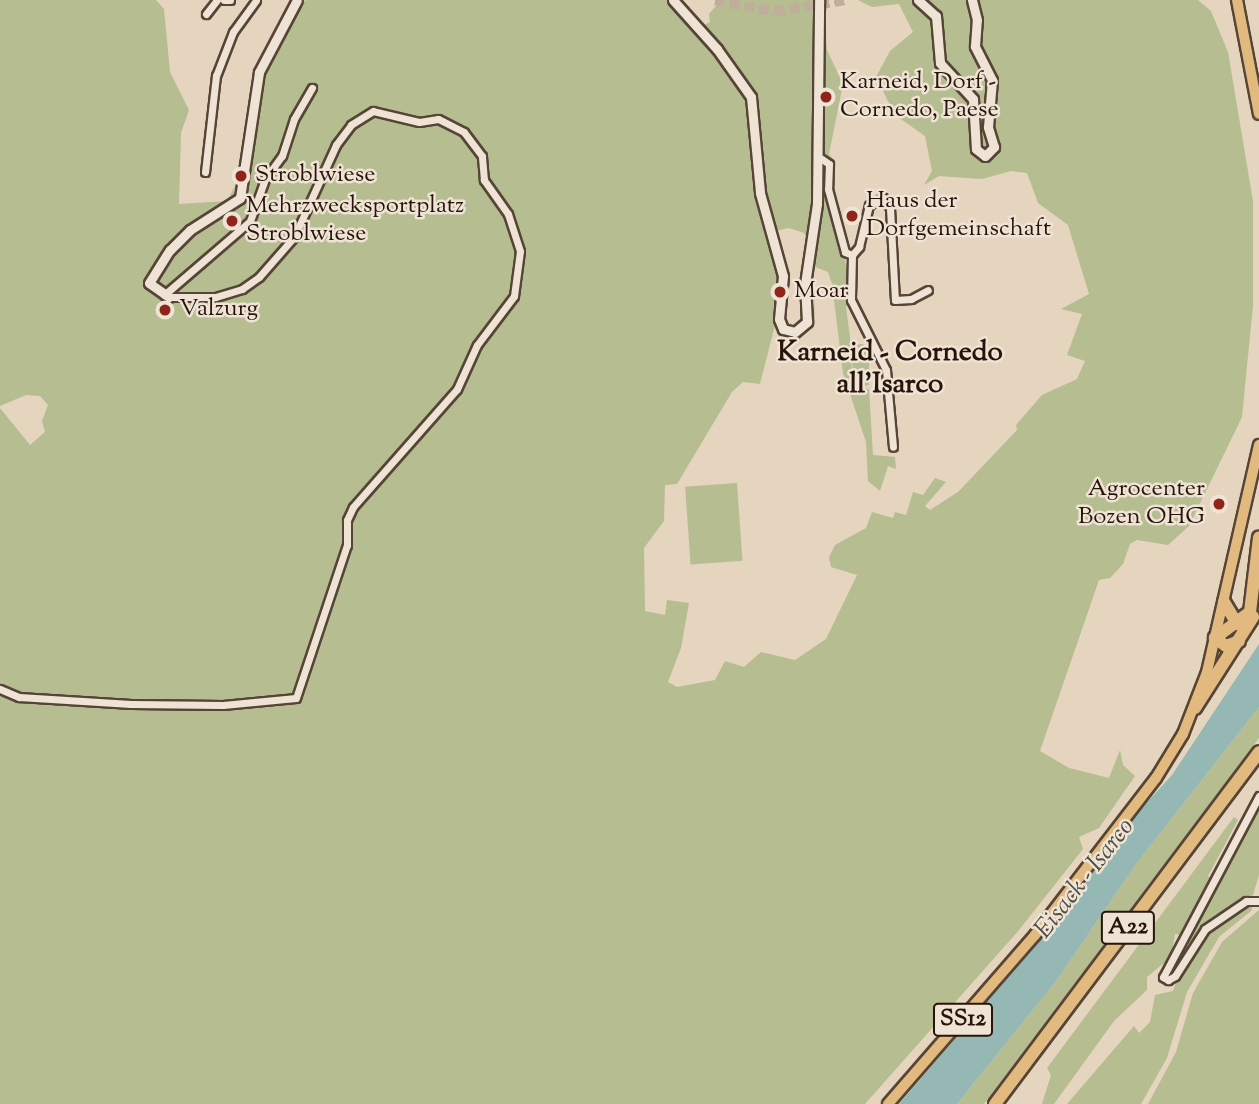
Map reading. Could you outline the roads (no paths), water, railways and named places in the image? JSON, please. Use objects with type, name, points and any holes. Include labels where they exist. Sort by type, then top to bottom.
[{"type":"highway","points":[[1239,641],[1226,646],[1215,638],[1237,624],[1252,607],[1259,538]]},
{"type":"highway","points":[[1224,602],[1237,624]]},
{"type":"highway","points":[[1195,708],[1239,641],[1259,604]]},
{"type":"highway","name":"A22","points":[[995,1104],[1259,752]]},
{"type":"highway","name":"A22","points":[[1006,1104],[1259,765]]},
{"type":"main road","points":[[1237,0],[1259,114]]},
{"type":"main road","name":"SS12","points":[[888,1104],[1035,935],[1156,778],[1195,708],[1224,602],[1259,445]]},
{"type":"street","points":[[206,14],[217,0]]},
{"type":"street","points":[[224,0],[230,0]]},
{"type":"street","points":[[205,172],[216,76],[233,32],[256,0]]},
{"type":"street","points":[[0,689],[19,697],[131,704],[251,704],[296,698],[308,672],[347,545],[347,520],[354,507],[457,389],[477,345],[514,296],[520,251],[508,214],[484,180],[476,144],[464,132],[438,119],[419,122],[373,111],[363,115],[337,145],[311,201],[277,260],[242,289],[215,297],[167,296],[149,283],[170,250],[190,230],[240,198],[259,72],[297,0]]},
{"type":"street","points":[[673,0],[717,49],[751,97],[760,193],[783,276],[779,319],[789,332],[800,330],[807,321],[806,284],[819,157],[819,0]]},
{"type":"street","points":[[918,0],[936,16],[940,63],[973,99],[976,149],[985,156],[994,147],[988,127],[992,80],[975,47],[977,20],[972,0]]},
{"type":"street","points":[[167,296],[250,221],[265,179],[282,156],[294,119],[312,88]]},
{"type":"street","points":[[819,157],[829,164],[828,189],[845,252],[852,255]]},
{"type":"street","points":[[893,447],[886,370],[851,300],[852,255],[859,247],[869,205],[877,198],[888,201],[895,300],[911,299],[928,290]]},
{"type":"street","points":[[1259,796],[1163,976],[1168,980],[1175,976],[1205,929],[1246,901],[1259,901]]},
{"type":"water","points":[[1259,644],[1259,707],[1136,864],[1057,980],[957,1104],[899,1104],[1067,909],[1131,820],[1172,775]]},
{"type":"tunnel","points":[[715,0],[775,12],[845,0]]},
{"type":"place","name":"Karneid, Dorf - Cornedo, Paese","points":[[826,97]]},
{"type":"place","name":"Stroblwiese","points":[[241,176]]},
{"type":"place","name":"Haus der Dorfgemeinschaft","points":[[852,216]]},
{"type":"place","name":"Mehrzwecksportplatz Stroblwiese","points":[[232,221]]},
{"type":"place","name":"Moar","points":[[780,292]]},
{"type":"place","name":"Valzurg","points":[[165,310]]},
{"type":"place","name":"Agrocenter Bozen OHG","points":[[1219,504]]},
{"type":"district","name":"Karneid - Cornedo all'Isarco","points":[[890,369]]},
{"type":"water label","name":"Eisack - Isarco","points":[[1085,879]]}]
